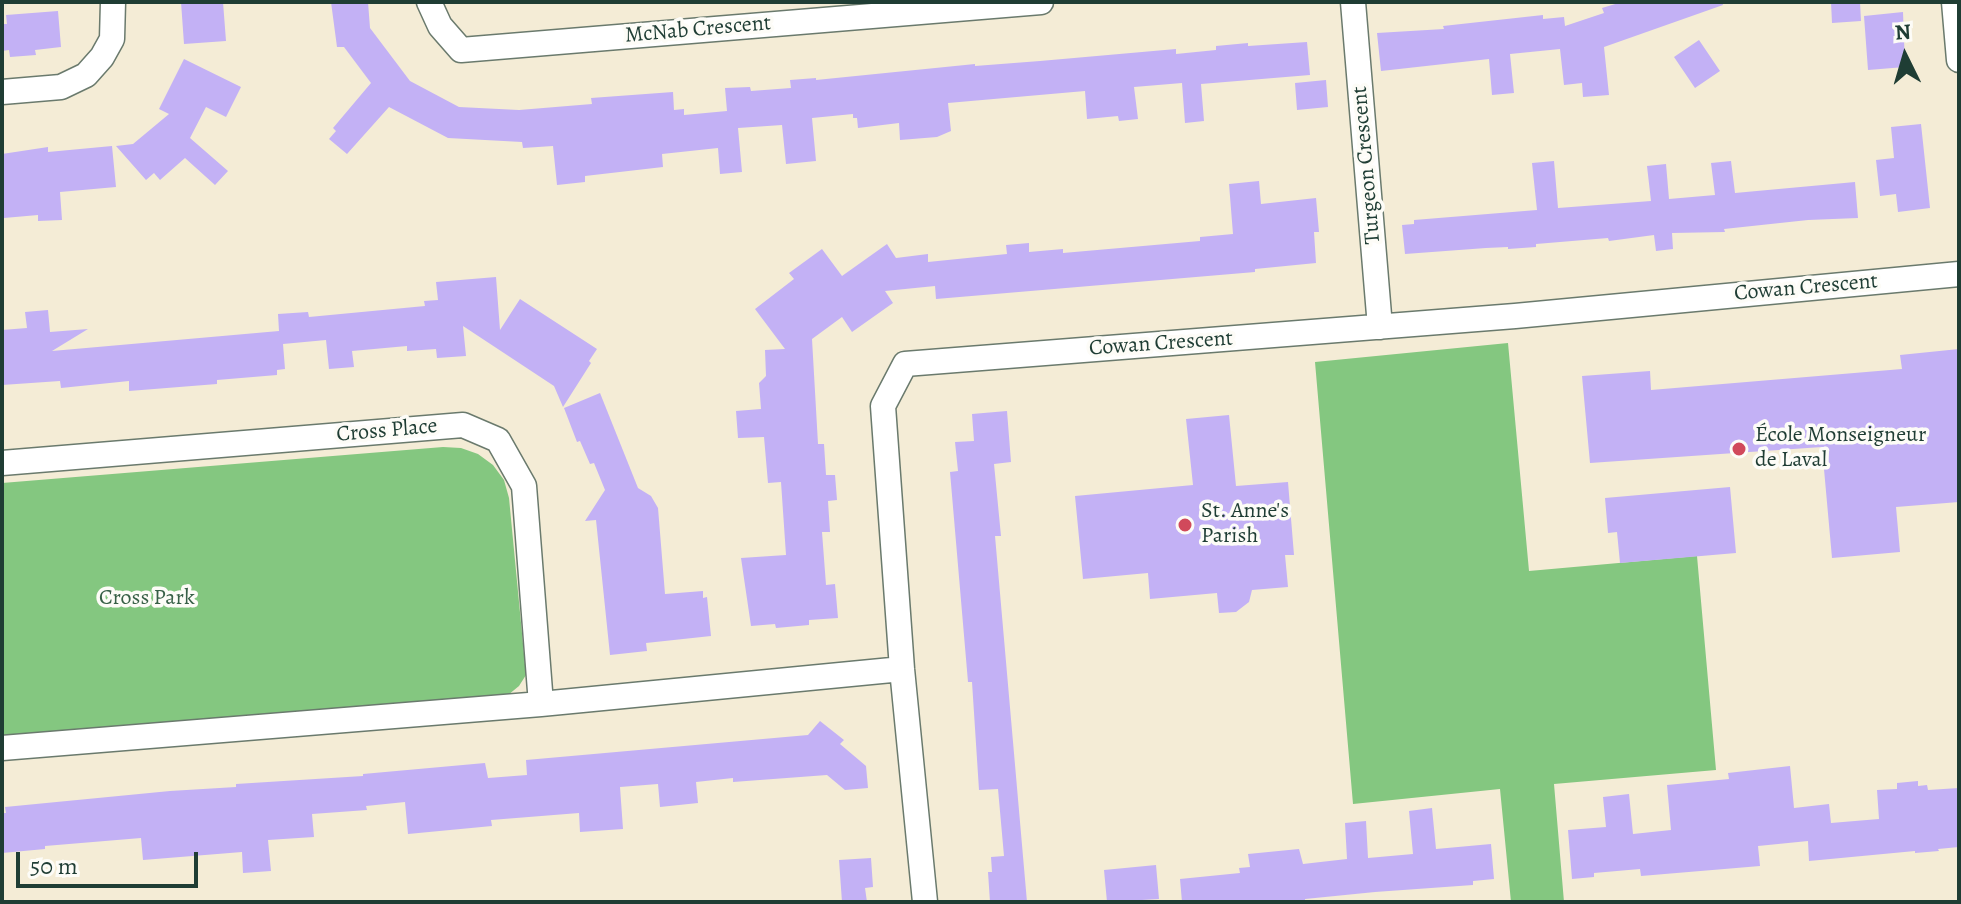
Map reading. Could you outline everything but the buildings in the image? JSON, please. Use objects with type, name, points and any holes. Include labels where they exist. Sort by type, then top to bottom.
[{"type":"street","points":[[2,92],[61,87],[86,75],[102,57],[112,39],[113,2]]},
{"type":"street","name":"McNab Crescent","points":[[429,2],[440,26],[461,50],[1041,2]]},
{"type":"street","name":"Turgeon Crescent","points":[[1353,2],[1380,327]]},
{"type":"street","points":[[1954,2],[1959,60]]},
{"type":"street","name":"Cowan Crescent","points":[[925,902],[902,669],[883,406],[905,364],[1380,327],[1959,274]]},
{"type":"street","name":"Cross Place","points":[[2,463],[463,425],[498,440],[524,486],[541,704]]},
{"type":"street","points":[[2,748],[541,704],[902,669]]},
{"type":"green space","points":[[1508,343],[1529,571],[1697,556],[1716,770],[1554,784],[1564,902],[1511,902],[1500,789],[1353,804],[1315,362]]},
{"type":"green space","name":"Cross Park","points":[[461,448],[478,454],[493,465],[504,480],[509,498],[526,675],[508,695],[496,699],[2,739],[2,483]]},
{"type":"place","name":"École Monseigneur de Laval","points":[[1739,449]]},
{"type":"place","name":"St. Anne's Parish","points":[[1185,525]]}]
